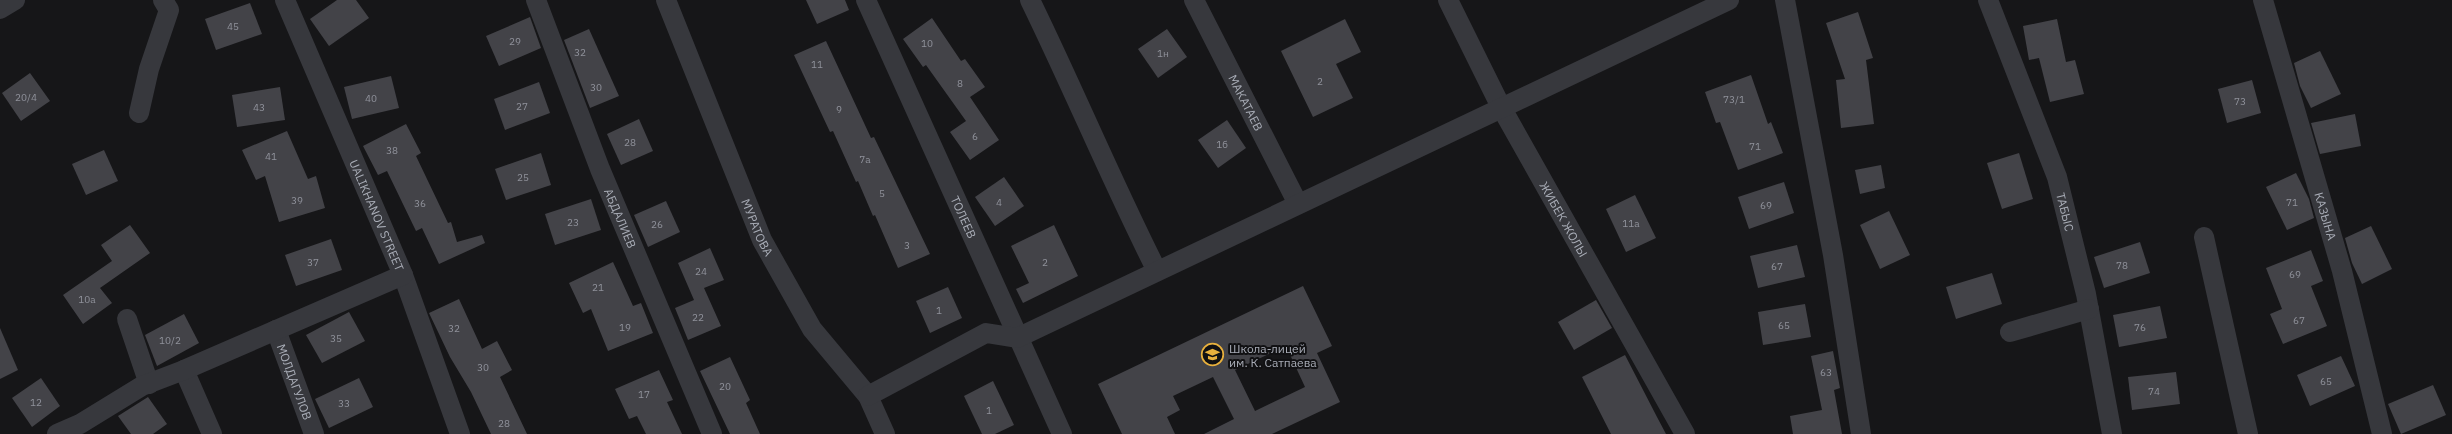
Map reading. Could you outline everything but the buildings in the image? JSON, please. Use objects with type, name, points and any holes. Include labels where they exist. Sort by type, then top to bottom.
[{"type":"street","points":[[0,9],[15,0]]},
{"type":"street","points":[[138,113],[169,10],[163,0]]},
{"type":"street","name":"UALIKHANOV STREET","points":[[285,0],[403,275],[460,434]]},
{"type":"street","name":"АБДАЛИЕВ","points":[[536,0],[600,169],[712,434]]},
{"type":"street","name":"МУРАТОВА","points":[[666,0],[762,240],[812,329],[868,396],[885,434]]},
{"type":"street","name":"ТОЛЕЕВ","points":[[866,0],[1062,434]]},
{"type":"street","points":[[1030,0],[1068,77],[1127,211],[1157,271]]},
{"type":"street","name":"МАКАТАЕВ","points":[[1194,0],[1298,204]]},
{"type":"street","name":"ЖИБЕК ЖОЛЫ","points":[[1448,0],[1502,107],[1685,434]]},
{"type":"street","points":[[868,396],[986,333],[1017,338],[1729,0]]},
{"type":"street","points":[[1785,0],[1833,255],[1861,434]]},
{"type":"street","name":"ТАБЫС","points":[[1988,0],[2057,177],[2089,308],[2112,434]]},
{"type":"street","name":"КАЗЫНА","points":[[2263,0],[2342,271],[2382,434]]},
{"type":"street","points":[[2204,237],[2248,434]]},
{"type":"street","points":[[57,434],[80,424],[148,384],[403,275]]},
{"type":"street","points":[[2010,332],[2089,308]]},
{"type":"street","points":[[127,319],[148,384]]},
{"type":"street","name":"МОЛДАГУЛОВ","points":[[276,330],[314,434]]},
{"type":"street","points":[[184,370],[212,434]]},
{"type":"place","name":"Школа-лицей им. К. Сатпаева","points":[[1213,355]]}]
